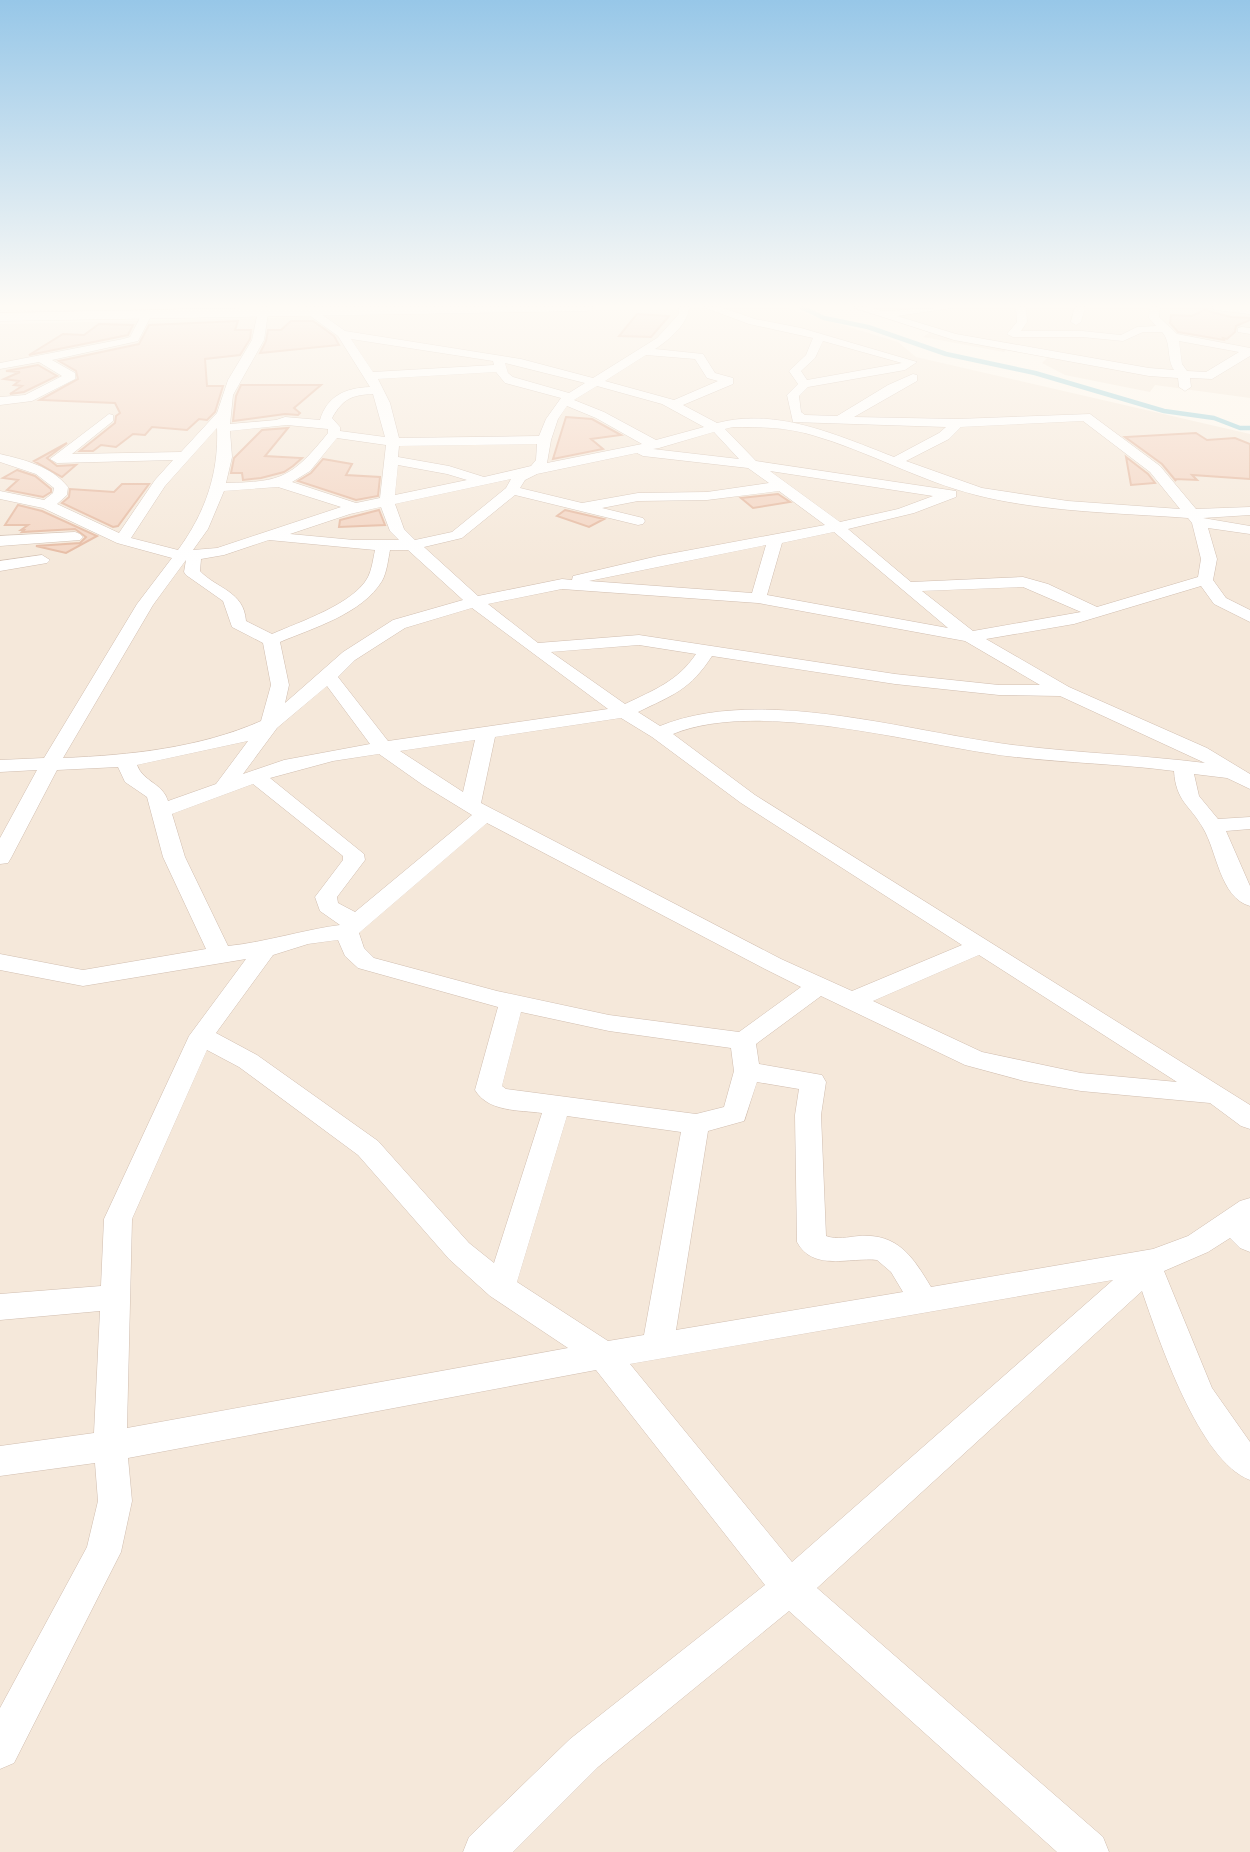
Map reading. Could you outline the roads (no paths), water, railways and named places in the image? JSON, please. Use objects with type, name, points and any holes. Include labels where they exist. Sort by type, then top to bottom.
[{"type":"street","points":[[0,401],[28,398],[37,393]]},
{"type":"street","points":[[0,858],[50,764],[145,604],[187,555],[201,529],[218,487],[225,457],[224,421],[228,393]]},
{"type":"street","points":[[332,430],[325,419],[339,396],[345,393]]},
{"type":"street","points":[[379,393],[384,403],[392,451],[387,503],[397,531],[475,602],[534,648],[624,712],[659,733],[748,799],[1216,1094],[1250,1119]]},
{"type":"street","points":[[551,393],[568,399],[654,445]]},
{"type":"street","points":[[267,535],[354,545],[412,545],[457,535],[512,490],[519,477],[536,469],[542,460],[544,440],[552,419],[568,399],[578,393]]},
{"type":"street","points":[[646,393],[718,429],[752,464],[838,528],[906,587],[970,637],[1063,691],[1200,752],[1245,776]]},
{"type":"street","points":[[673,405],[700,393]]},
{"type":"street","points":[[795,393],[795,413],[800,418]]},
{"type":"street","points":[[841,419],[883,393]]},
{"type":"street","points":[[773,424],[800,418],[957,423],[1086,417],[1154,469],[1196,518],[1209,559],[1205,580],[1220,601],[1250,617]]},
{"type":"street","points":[[42,470],[109,418]]},
{"type":"street","points":[[122,540],[183,456],[224,421],[279,424],[285,421],[332,430],[486,481]]},
{"type":"street","points":[[0,495],[47,505],[122,540],[187,555],[219,551],[346,510],[654,445],[732,423],[773,424],[814,431],[980,492],[1068,505],[1196,518],[1250,530]]},
{"type":"street","points":[[895,462],[944,436],[957,423]]},
{"type":"street","points":[[218,487],[277,482],[299,472],[332,430]]},
{"type":"street","points":[[392,451],[544,440]]},
{"type":"street","points":[[633,449],[951,494],[980,492]]},
{"type":"street","points":[[59,458],[183,456]]},
{"type":"street","points":[[0,458],[42,470],[61,487],[60,495],[47,505],[0,511]]},
{"type":"street","points":[[277,482],[344,502],[352,507],[346,510]]},
{"type":"street","points":[[582,507],[638,497],[707,496],[782,486]]},
{"type":"street","points":[[512,490],[638,522]]},
{"type":"street","points":[[0,766],[126,761],[234,740],[270,724],[330,676],[349,656],[399,624],[475,602],[562,584],[617,569],[775,541],[898,514],[951,494]]},
{"type":"street","points":[[1196,518],[1250,511]]},
{"type":"street","points":[[0,541],[75,537]]},
{"type":"street","points":[[758,598],[775,541]]},
{"type":"street","points":[[271,640],[361,595],[373,581],[383,544]]},
{"type":"street","points":[[187,555],[192,572],[200,583],[234,600],[239,611],[238,623],[271,640]]},
{"type":"street","points":[[0,566],[42,560]]},
{"type":"street","points":[[562,584],[758,598],[970,637],[1097,613],[1205,580]]},
{"type":"street","points":[[906,587],[1023,582],[1042,587],[1097,613]]},
{"type":"street","points":[[1220,601],[1250,598]]},
{"type":"street","points":[[223,788],[270,724],[279,685],[271,640]]},
{"type":"street","points":[[534,648],[639,640],[921,682],[1020,691],[1063,691]]},
{"type":"street","points":[[160,811],[284,766],[333,755],[624,712],[679,685],[692,674],[707,651]]},
{"type":"street","points":[[330,676],[356,715],[386,749],[430,781],[477,809],[819,986],[974,1059],[1024,1072],[1081,1082],[1216,1094]]},
{"type":"street","points":[[659,733],[675,722],[723,716],[782,716],[1013,751],[1136,760],[1245,776]]},
{"type":"street","points":[[0,962],[83,978],[220,954],[265,950],[305,937],[351,927],[477,809],[486,733]]},
{"type":"street","points":[[126,761],[132,778],[156,794],[174,857],[220,954]]},
{"type":"street","points":[[1184,767],[1189,797],[1213,826],[1240,889],[1250,899]]},
{"type":"street","points":[[256,776],[354,855],[354,860],[326,897],[328,906],[351,927],[353,951],[366,963],[512,1002],[609,1023],[743,1041],[819,986]]},
{"type":"street","points":[[1213,826],[1250,822]]},
{"type":"street","points":[[851,1001],[981,946]]},
{"type":"street","points":[[0,1749],[103,1552],[115,1501],[110,1446],[118,1219],[201,1036],[265,950]]},
{"type":"street","points":[[512,1002],[488,1090],[500,1098],[696,1124],[735,1114],[747,1071],[743,1041]]},
{"type":"street","points":[[201,1036],[248,1061],[368,1149],[391,1171],[459,1251],[501,1287],[603,1355],[790,1588],[1088,1852]]},
{"type":"street","points":[[747,1071],[813,1082],[808,1115],[812,1242],[817,1247],[828,1249],[877,1248],[891,1252],[923,1300]]},
{"type":"street","points":[[501,1287],[557,1106]]},
{"type":"street","points":[[658,1346],[696,1124]]},
{"type":"street","points":[[0,1461],[110,1446],[603,1355],[1151,1264],[1244,1224]]},
{"type":"street","points":[[1151,1264],[1192,1381],[1224,1436],[1250,1465]]},
{"type":"street","points":[[498,1846],[584,1753],[790,1588],[1151,1264]]},
{"type":"street","points":[[0,1307],[114,1297]]},
{"type":"waterway","points":[[1104,393],[1164,411],[1214,418],[1240,428],[1250,428]]}]
